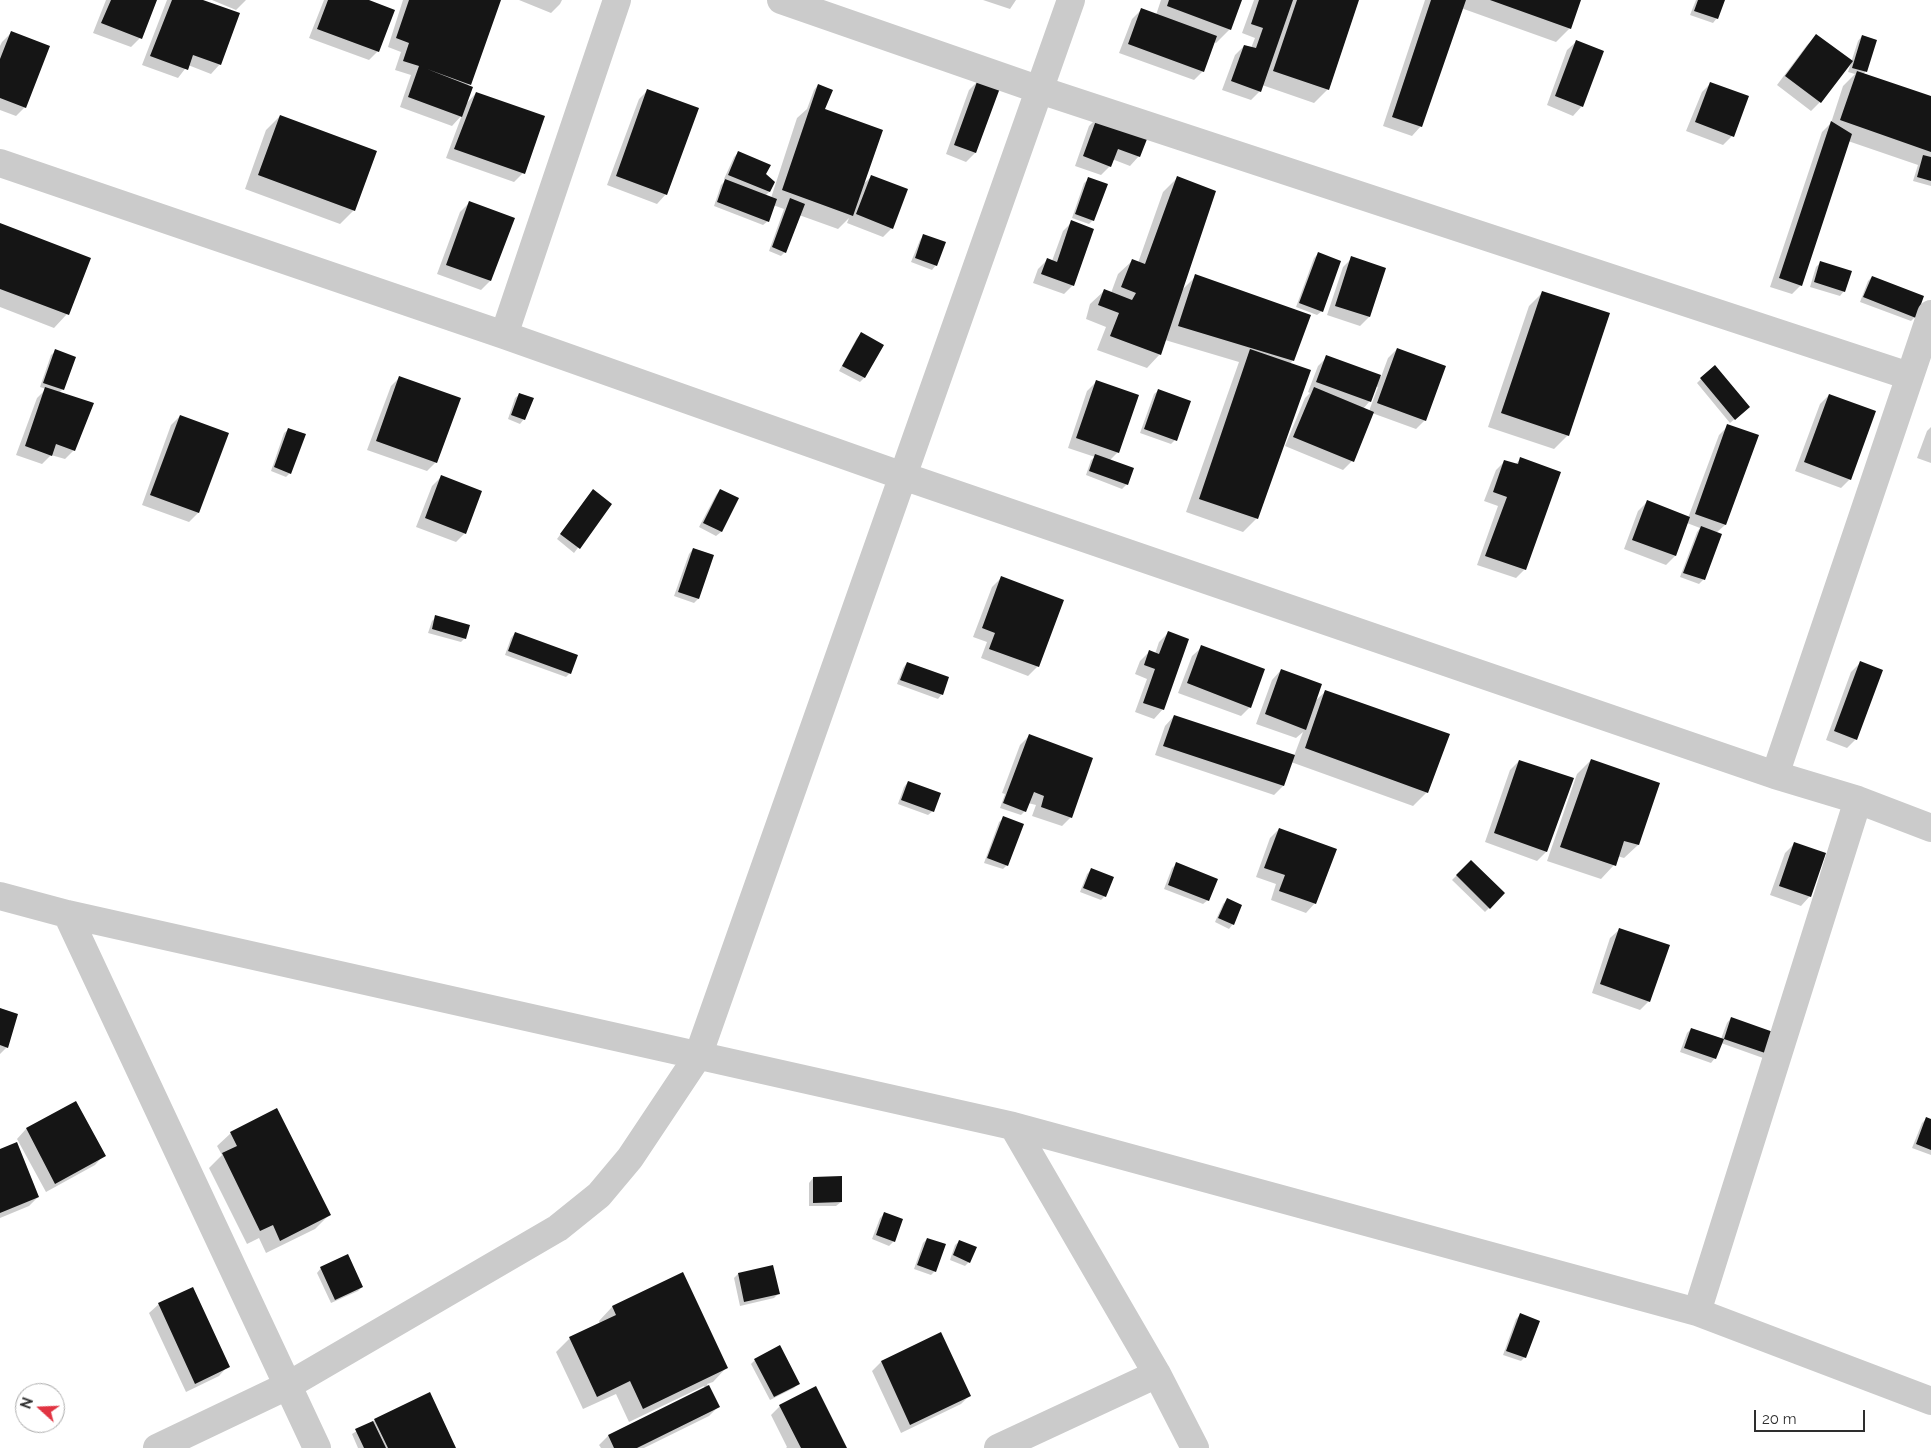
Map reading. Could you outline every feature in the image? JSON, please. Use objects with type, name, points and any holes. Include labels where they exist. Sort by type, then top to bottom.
[{"type":"street","points":[[504,335],[617,0]]},
{"type":"street","points":[[781,0],[1040,90],[1909,376]]},
{"type":"street","points":[[157,1448],[287,1386],[558,1228],[599,1195],[630,1158],[698,1056],[1071,0]]},
{"type":"street","points":[[0,162],[504,335],[903,476],[1775,775],[1858,800],[1931,828]]},
{"type":"street","points":[[1775,775],[1931,314]]},
{"type":"street","points":[[1697,1312],[1858,800]]},
{"type":"street","points":[[0,896],[67,914],[1013,1126],[1697,1312],[1931,1401]]},
{"type":"street","points":[[67,914],[317,1448]]},
{"type":"street","points":[[1013,1126],[1157,1374],[1195,1448]]},
{"type":"street","points":[[998,1448],[1157,1374]]},
{"type":"building","points":[[111,0],[157,0],[142,39],[101,23]]},
{"type":"building","points":[[172,0],[203,0],[240,13],[221,65],[193,55],[188,70],[150,56]]},
{"type":"building","points":[[328,0],[369,0],[395,10],[379,52],[317,29]]},
{"type":"building","points":[[409,0],[501,0],[471,85],[427,69],[473,87],[462,117],[408,97],[419,66],[403,61],[409,43],[396,38]]},
{"type":"building","points":[[1169,0],[1242,0],[1231,30],[1167,6]]},
{"type":"building","points":[[1259,0],[1293,0],[1261,92],[1231,81],[1244,45],[1256,48],[1263,28],[1251,24]]},
{"type":"building","points":[[1297,0],[1359,0],[1329,90],[1273,71]]},
{"type":"building","points":[[1431,0],[1466,0],[1422,127],[1392,117]]},
{"type":"building","points":[[1490,0],[1581,0],[1571,29]]},
{"type":"building","points":[[1698,0],[1725,0],[1718,19],[1694,11]]},
{"type":"building","points":[[1141,8],[1217,36],[1204,72],[1128,44]]},
{"type":"building","points":[[11,31],[50,46],[26,108],[0,98],[0,59]]},
{"type":"building","points":[[1816,34],[1853,61],[1821,103],[1785,76]]},
{"type":"building","points":[[1862,35],[1877,40],[1867,72],[1852,68]]},
{"type":"building","points":[[1576,40],[1604,51],[1583,107],[1555,96]]},
{"type":"building","points":[[1857,71],[1931,96],[1931,152],[1840,120]]},
{"type":"building","points":[[978,79],[1000,88],[976,153],[954,145]]},
{"type":"building","points":[[1710,82],[1749,96],[1734,137],[1695,122]]},
{"type":"building","points":[[818,84],[833,90],[825,109],[883,130],[853,216],[782,190]]},
{"type":"building","points":[[647,89],[699,108],[667,195],[616,176]]},
{"type":"building","points":[[476,92],[545,116],[525,174],[454,149]]},
{"type":"building","points":[[280,115],[377,151],[355,211],[258,175]]},
{"type":"building","points":[[1098,115],[1149,134],[1140,157],[1118,149],[1111,167],[1083,156]]},
{"type":"building","points":[[1831,121],[1852,134],[1802,286],[1779,278]]},
{"type":"building","points":[[738,151],[771,165],[766,174],[775,182],[770,192],[728,175]]},
{"type":"building","points":[[1923,155],[1931,157],[1931,181],[1917,177]]},
{"type":"building","points":[[871,175],[908,189],[893,229],[856,214]]},
{"type":"building","points":[[1177,176],[1216,191],[1161,355],[1110,336],[1119,313],[1098,305],[1104,289],[1132,300],[1136,293],[1121,287],[1132,259],[1145,264]]},
{"type":"building","points":[[1088,177],[1108,184],[1094,221],[1075,214]]},
{"type":"building","points":[[725,179],[777,199],[769,222],[717,202]]},
{"type":"building","points":[[790,198],[805,204],[786,253],[772,247]]},
{"type":"building","points":[[469,201],[515,218],[491,281],[446,265]]},
{"type":"building","points":[[1071,220],[1094,229],[1074,286],[1041,274],[1047,258],[1057,262]]},
{"type":"building","points":[[0,223],[91,258],[69,315],[0,289]]},
{"type":"building","points":[[923,234],[946,242],[937,266],[915,258]]},
{"type":"building","points":[[1318,252],[1341,261],[1323,312],[1299,303]]},
{"type":"building","points":[[1351,256],[1386,268],[1370,317],[1335,306]]},
{"type":"building","points":[[1820,261],[1852,271],[1845,292],[1814,282]]},
{"type":"building","points":[[1195,274],[1311,315],[1294,361],[1178,326]]},
{"type":"building","points":[[1872,276],[1924,296],[1916,318],[1863,297]]},
{"type":"building","points":[[1542,291],[1610,313],[1569,436],[1501,413]]},
{"type":"building","points":[[861,332],[884,345],[865,378],[842,366]]},
{"type":"building","points":[[1397,348],[1446,366],[1426,421],[1377,403]]},
{"type":"building","points":[[55,349],[76,357],[64,390],[43,383]]},
{"type":"building","points":[[1250,349],[1311,370],[1258,519],[1199,499]]},
{"type":"building","points":[[1326,355],[1381,375],[1371,402],[1316,382]]},
{"type":"building","points":[[1715,365],[1750,407],[1735,420],[1700,378]]},
{"type":"building","points":[[399,376],[461,398],[437,463],[376,441]]},
{"type":"building","points":[[1096,380],[1139,395],[1119,453],[1076,438]]},
{"type":"building","points":[[45,387],[94,403],[75,451],[56,444],[52,456],[25,446]]},
{"type":"building","points":[[1314,387],[1374,412],[1354,462],[1293,437]]},
{"type":"building","points":[[1158,389],[1191,401],[1177,441],[1144,429]]},
{"type":"building","points":[[519,393],[534,398],[525,420],[511,415]]},
{"type":"building","points":[[1829,394],[1876,411],[1851,480],[1804,462]]},
{"type":"building","points":[[180,415],[229,433],[199,513],[150,495]]},
{"type":"building","points":[[1727,424],[1759,435],[1726,525],[1695,514]]},
{"type":"building","points":[[288,428],[306,434],[291,474],[274,467]]},
{"type":"building","points":[[1095,454],[1134,468],[1128,485],[1089,471]]},
{"type":"building","points":[[1520,457],[1561,472],[1526,570],[1485,556],[1507,497],[1493,492],[1504,460],[1518,464]]},
{"type":"building","points":[[441,475],[482,491],[466,534],[425,518]]},
{"type":"building","points":[[593,489],[612,504],[580,549],[560,534]]},
{"type":"building","points":[[720,489],[739,498],[722,532],[703,523]]},
{"type":"building","points":[[1647,500],[1690,517],[1676,556],[1632,540]]},
{"type":"building","points":[[1701,526],[1722,534],[1705,580],[1683,573]]},
{"type":"building","points":[[693,548],[714,555],[699,599],[678,592]]},
{"type":"building","points":[[1001,576],[1064,600],[1039,667],[989,649],[995,633],[982,628]]},
{"type":"building","points":[[435,615],[470,625],[466,639],[432,629]]},
{"type":"building","points":[[1168,631],[1189,639],[1164,710],[1143,703],[1155,669],[1144,665],[1149,650],[1159,654]]},
{"type":"building","points":[[515,632],[578,655],[571,674],[508,651]]},
{"type":"building","points":[[1201,645],[1265,669],[1251,708],[1187,683]]},
{"type":"building","points":[[1860,661],[1883,670],[1857,740],[1834,731]]},
{"type":"building","points":[[907,662],[949,677],[943,695],[900,680]]},
{"type":"building","points":[[1281,669],[1322,684],[1306,730],[1265,714]]},
{"type":"building","points":[[1325,690],[1450,734],[1428,793],[1305,748]]},
{"type":"building","points":[[1174,715],[1295,755],[1284,786],[1163,746]]},
{"type":"building","points":[[1029,734],[1093,758],[1072,818],[1041,807],[1044,796],[1034,792],[1026,812],[1003,803]]},
{"type":"building","points":[[1591,759],[1660,783],[1639,845],[1624,841],[1616,866],[1560,847]]},
{"type":"building","points":[[1519,760],[1574,778],[1547,852],[1494,833]]},
{"type":"building","points":[[908,781],[941,793],[934,812],[901,800]]},
{"type":"building","points":[[1003,816],[1024,824],[1008,866],[987,858]]},
{"type":"building","points":[[1279,828],[1337,849],[1316,904],[1279,891],[1285,875],[1264,868]]},
{"type":"building","points":[[1794,842],[1826,853],[1811,897],[1779,886]]},
{"type":"building","points":[[1471,860],[1505,893],[1490,909],[1456,875]]},
{"type":"building","points":[[1176,862],[1218,879],[1209,901],[1168,885]]},
{"type":"building","points":[[1091,868],[1114,877],[1106,897],[1083,888]]},
{"type":"building","points":[[1227,898],[1242,905],[1234,925],[1218,918]]},
{"type":"building","points":[[1619,928],[1670,945],[1650,1002],[1600,984]]},
{"type":"building","points":[[0,1008],[18,1014],[8,1048],[0,1045]]},
{"type":"building","points":[[1731,1017],[1776,1033],[1768,1054],[1724,1039]]},
{"type":"building","points":[[1691,1028],[1724,1039],[1716,1059],[1684,1048]]},
{"type":"building","points":[[76,1101],[106,1156],[55,1184],[26,1128]]},
{"type":"building","points":[[277,1108],[331,1215],[280,1241],[273,1225],[260,1231],[222,1153],[237,1146],[230,1132]]},
{"type":"building","points":[[1926,1117],[1931,1119],[1931,1150],[1916,1144]]},
{"type":"building","points":[[17,1142],[39,1197],[0,1213],[0,1149]]},
{"type":"building","points":[[842,1176],[842,1202],[813,1203],[813,1177]]},
{"type":"building","points":[[884,1212],[903,1219],[895,1242],[876,1235]]},
{"type":"building","points":[[927,1238],[946,1244],[936,1272],[917,1265]]},
{"type":"building","points":[[959,1240],[977,1247],[970,1263],[953,1255]]},
{"type":"building","points":[[348,1254],[363,1287],[335,1300],[320,1267]]},
{"type":"building","points":[[773,1265],[780,1294],[744,1302],[738,1273]]},
{"type":"building","points":[[683,1272],[728,1368],[643,1409],[630,1381],[597,1397],[569,1337],[616,1315],[612,1306]]},
{"type":"building","points":[[193,1287],[230,1367],[195,1384],[158,1303]]},
{"type":"building","points":[[1520,1313],[1540,1321],[1526,1358],[1506,1351]]},
{"type":"building","points":[[941,1332],[971,1396],[910,1425],[881,1361]]},
{"type":"building","points":[[780,1345],[800,1384],[774,1397],[754,1359]]},
{"type":"building","points":[[709,1385],[720,1407],[637,1448],[614,1448],[608,1435]]},
{"type":"building","points":[[816,1386],[847,1448],[801,1448],[779,1405]]},
{"type":"building","points":[[430,1392],[456,1448],[388,1448],[374,1419]]},
{"type":"building","points":[[373,1421],[386,1448],[364,1448],[355,1429]]}]
